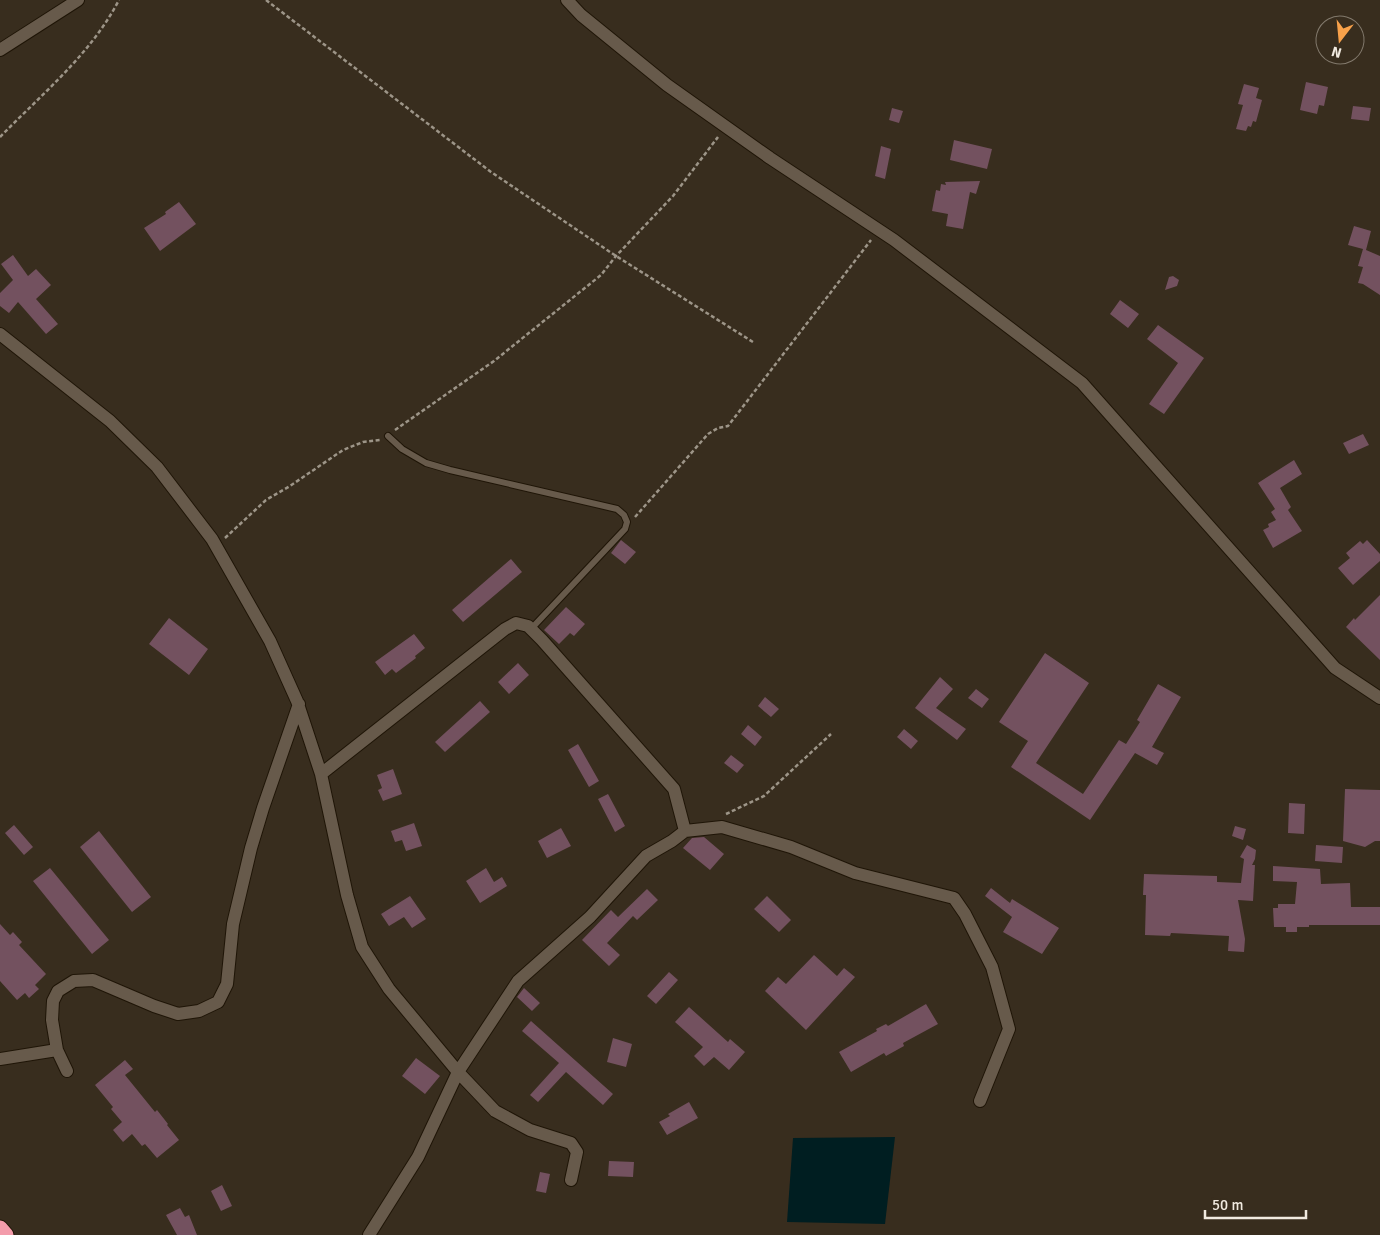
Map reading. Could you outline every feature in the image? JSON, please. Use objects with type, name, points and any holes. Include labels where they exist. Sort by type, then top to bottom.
[{"type":"highway","points":[[0,1228],[6,1235]]},
{"type":"street","points":[[0,50],[78,0]]},
{"type":"street","points":[[567,0],[581,15],[667,85],[770,158],[879,229],[1082,383],[1335,668],[1380,698]]},
{"type":"street","points":[[0,334],[110,421],[157,467],[217,547],[270,641],[299,704],[321,774],[347,895],[362,947],[389,989],[458,1072],[495,1111],[530,1130],[571,1143],[576,1152],[571,1180]]},
{"type":"street","points":[[321,774],[505,629],[516,623],[532,629],[674,790],[685,831]]},
{"type":"street","points":[[67,1071],[57,1050],[52,1020],[53,1001],[58,991],[74,981],[93,980],[178,1014],[199,1010],[218,1002],[227,984],[233,924],[252,848],[263,808],[299,704]]},
{"type":"street","points":[[369,1235],[418,1157],[458,1072],[518,981],[590,917],[646,856],[685,831],[722,827],[731,829],[791,847],[855,873],[954,898],[965,914],[992,967],[1009,1029],[980,1101]]},
{"type":"street","points":[[0,1059],[57,1050]]},
{"type":"lane","points":[[388,436],[402,449],[426,462],[475,477],[617,509],[624,515],[627,522],[625,529],[532,629]]},
{"type":"path","points":[[0,136],[90,45],[110,17],[118,0]]},
{"type":"path","points":[[266,0],[491,172],[616,256],[753,342]]},
{"type":"path","points":[[217,547],[239,523],[266,500],[344,450],[363,442],[381,440],[388,436],[494,361],[601,275],[616,256],[673,196],[726,127]]},
{"type":"path","points":[[627,522],[636,517],[708,434],[718,428],[728,426],[879,229]]},
{"type":"path","points":[[712,828],[723,816],[732,810],[764,796],[831,734]]},
{"type":"water","points":[[895,1137],[885,1224],[787,1222],[793,1138]]},
{"type":"building","points":[[1306,82],[1328,87],[1324,106],[1319,105],[1317,114],[1300,110]]},
{"type":"building","points":[[1244,84],[1259,88],[1256,98],[1262,100],[1256,122],[1253,121],[1251,127],[1248,126],[1246,131],[1236,129],[1243,105],[1238,104]]},
{"type":"building","points":[[1353,106],[1371,108],[1369,121],[1351,119]]},
{"type":"building","points":[[892,108],[903,111],[899,123],[889,120]]},
{"type":"building","points":[[954,140],[992,149],[987,169],[950,160]]},
{"type":"building","points":[[881,146],[891,149],[885,179],[875,176]]},
{"type":"building","points":[[980,181],[976,194],[970,192],[963,229],[946,226],[948,214],[932,211],[936,190],[940,191],[941,184],[946,185],[945,182]]},
{"type":"building","points":[[179,202],[196,224],[160,251],[144,228],[166,214],[165,212]]},
{"type":"building","points":[[1354,226],[1371,231],[1366,250],[1380,256],[1380,295],[1363,284],[1358,283],[1363,267],[1358,266],[1363,249],[1348,245]]},
{"type":"building","points":[[13,255],[28,276],[36,269],[51,285],[36,299],[58,324],[46,334],[18,302],[9,313],[0,306],[0,293],[13,280],[1,264]]},
{"type":"building","points":[[1173,276],[1179,280],[1177,286],[1165,290],[1169,277]]},
{"type":"building","points":[[1120,300],[1139,314],[1128,328],[1110,314]]},
{"type":"building","points":[[1158,325],[1204,358],[1164,414],[1149,404],[1178,363],[1147,339]]},
{"type":"building","points":[[1363,434],[1369,445],[1349,454],[1343,443]]},
{"type":"building","points":[[1294,460],[1302,474],[1280,488],[1291,507],[1288,510],[1302,531],[1273,548],[1263,530],[1269,527],[1268,524],[1276,520],[1271,512],[1275,509],[1258,483]]},
{"type":"building","points":[[621,540],[636,552],[625,564],[611,553]]},
{"type":"building","points":[[1367,540],[1380,554],[1380,561],[1353,585],[1338,568],[1350,558],[1346,553],[1360,541],[1363,544]]},
{"type":"building","points":[[511,559],[522,572],[463,622],[452,610]]},
{"type":"building","points":[[1380,595],[1380,660],[1346,627]]},
{"type":"building","points":[[566,607],[585,624],[574,636],[570,633],[559,644],[544,630]]},
{"type":"building","points":[[169,618],[208,649],[189,675],[149,644]]},
{"type":"building","points":[[414,634],[425,648],[415,656],[416,658],[396,673],[392,669],[385,675],[375,662]]},
{"type":"building","points":[[1045,653],[1089,683],[1036,763],[1083,794],[1119,740],[1126,744],[1140,722],[1137,720],[1158,684],[1181,697],[1152,747],[1164,753],[1157,765],[1135,753],[1090,820],[1011,767],[1028,741],[999,722]]},
{"type":"building","points":[[518,663],[529,675],[509,694],[498,682]]},
{"type":"building","points":[[940,677],[953,689],[936,708],[966,729],[957,740],[915,708]]},
{"type":"building","points":[[976,689],[989,699],[982,708],[968,698]]},
{"type":"building","points":[[765,697],[779,709],[771,717],[758,706]]},
{"type":"building","points":[[480,701],[490,712],[445,752],[435,742]]},
{"type":"building","points":[[748,725],[762,737],[755,746],[741,734]]},
{"type":"building","points":[[904,729],[918,741],[911,749],[897,737]]},
{"type":"building","points":[[578,744],[599,781],[589,787],[568,750]]},
{"type":"building","points":[[731,755],[744,765],[737,773],[724,763]]},
{"type":"building","points":[[393,769],[402,794],[383,801],[378,790],[382,788],[377,775]]},
{"type":"building","points":[[1345,789],[1380,790],[1380,841],[1375,841],[1365,847],[1343,841]]},
{"type":"building","points":[[608,794],[625,826],[615,832],[598,799]]},
{"type":"building","points":[[1289,803],[1305,804],[1304,834],[1288,833]]},
{"type":"building","points":[[414,823],[422,846],[406,851],[402,840],[395,842],[391,831]]},
{"type":"building","points":[[14,825],[33,847],[24,855],[5,833]]},
{"type":"building","points":[[1235,826],[1246,829],[1243,840],[1232,836]]},
{"type":"building","points":[[561,828],[571,846],[547,858],[538,841]]},
{"type":"building","points":[[99,831],[151,897],[132,912],[80,847]]},
{"type":"building","points":[[704,837],[724,854],[710,870],[683,848],[692,838]]},
{"type":"building","points":[[1247,845],[1256,850],[1252,865],[1255,865],[1253,901],[1238,900],[1245,939],[1244,952],[1228,951],[1229,936],[1171,933],[1170,936],[1145,935],[1146,895],[1143,895],[1144,874],[1217,876],[1217,882],[1241,883],[1244,859],[1240,857]]},
{"type":"building","points":[[1316,845],[1343,847],[1342,863],[1315,861]]},
{"type":"building","points":[[1273,866],[1320,869],[1321,884],[1350,883],[1351,907],[1380,907],[1380,925],[1309,925],[1309,927],[1297,927],[1297,932],[1286,932],[1286,927],[1274,927],[1273,908],[1278,908],[1278,904],[1295,904],[1297,882],[1273,881]]},
{"type":"building","points":[[50,868],[109,940],[92,954],[33,881]]},
{"type":"building","points":[[486,868],[494,882],[502,877],[507,886],[480,903],[466,881]]},
{"type":"building","points":[[991,888],[1010,903],[1012,899],[1059,928],[1042,954],[1003,932],[1012,917],[985,896]]},
{"type":"building","points":[[647,889],[658,900],[637,920],[633,916],[607,943],[620,955],[609,966],[582,940],[611,910],[618,917]]},
{"type":"building","points":[[410,896],[426,919],[412,928],[404,917],[389,926],[381,914]]},
{"type":"building","points":[[767,896],[791,920],[779,932],[754,909]]},
{"type":"building","points":[[0,924],[10,935],[13,932],[22,942],[19,945],[46,974],[35,985],[39,989],[29,998],[25,993],[17,1000],[0,981]]},
{"type":"building","points":[[814,955],[837,976],[844,968],[855,977],[806,1030],[765,991],[778,977],[786,984]]},
{"type":"building","points":[[669,972],[678,980],[656,1004],[647,996]]},
{"type":"building","points":[[524,988],[540,1003],[532,1011],[517,997]]},
{"type":"building","points":[[926,1004],[938,1024],[903,1043],[904,1046],[886,1056],[884,1053],[851,1072],[839,1052],[877,1031],[876,1029],[886,1024],[888,1026]]},
{"type":"building","points":[[689,1007],[728,1042],[730,1039],[745,1052],[729,1070],[714,1057],[704,1066],[694,1056],[703,1047],[675,1022]]},
{"type":"building","points":[[531,1021],[613,1094],[603,1105],[566,1072],[538,1102],[530,1095],[559,1063],[522,1031]]},
{"type":"building","points":[[613,1038],[632,1044],[626,1067],[607,1062]]},
{"type":"building","points":[[416,1058],[440,1076],[425,1094],[402,1076]]},
{"type":"building","points":[[125,1060],[133,1069],[125,1075],[155,1112],[157,1110],[179,1140],[157,1158],[145,1144],[142,1146],[132,1134],[123,1142],[113,1130],[122,1122],[111,1109],[113,1107],[95,1085]]},
{"type":"building","points":[[689,1102],[698,1118],[667,1135],[659,1122],[670,1116],[668,1114]]},
{"type":"building","points":[[609,1161],[634,1162],[633,1177],[608,1176]]},
{"type":"building","points":[[540,1172],[550,1174],[546,1193],[536,1191]]},
{"type":"building","points":[[222,1185],[232,1206],[221,1211],[211,1191]]},
{"type":"building","points":[[180,1208],[185,1217],[189,1215],[197,1235],[177,1235],[166,1215]]}]
